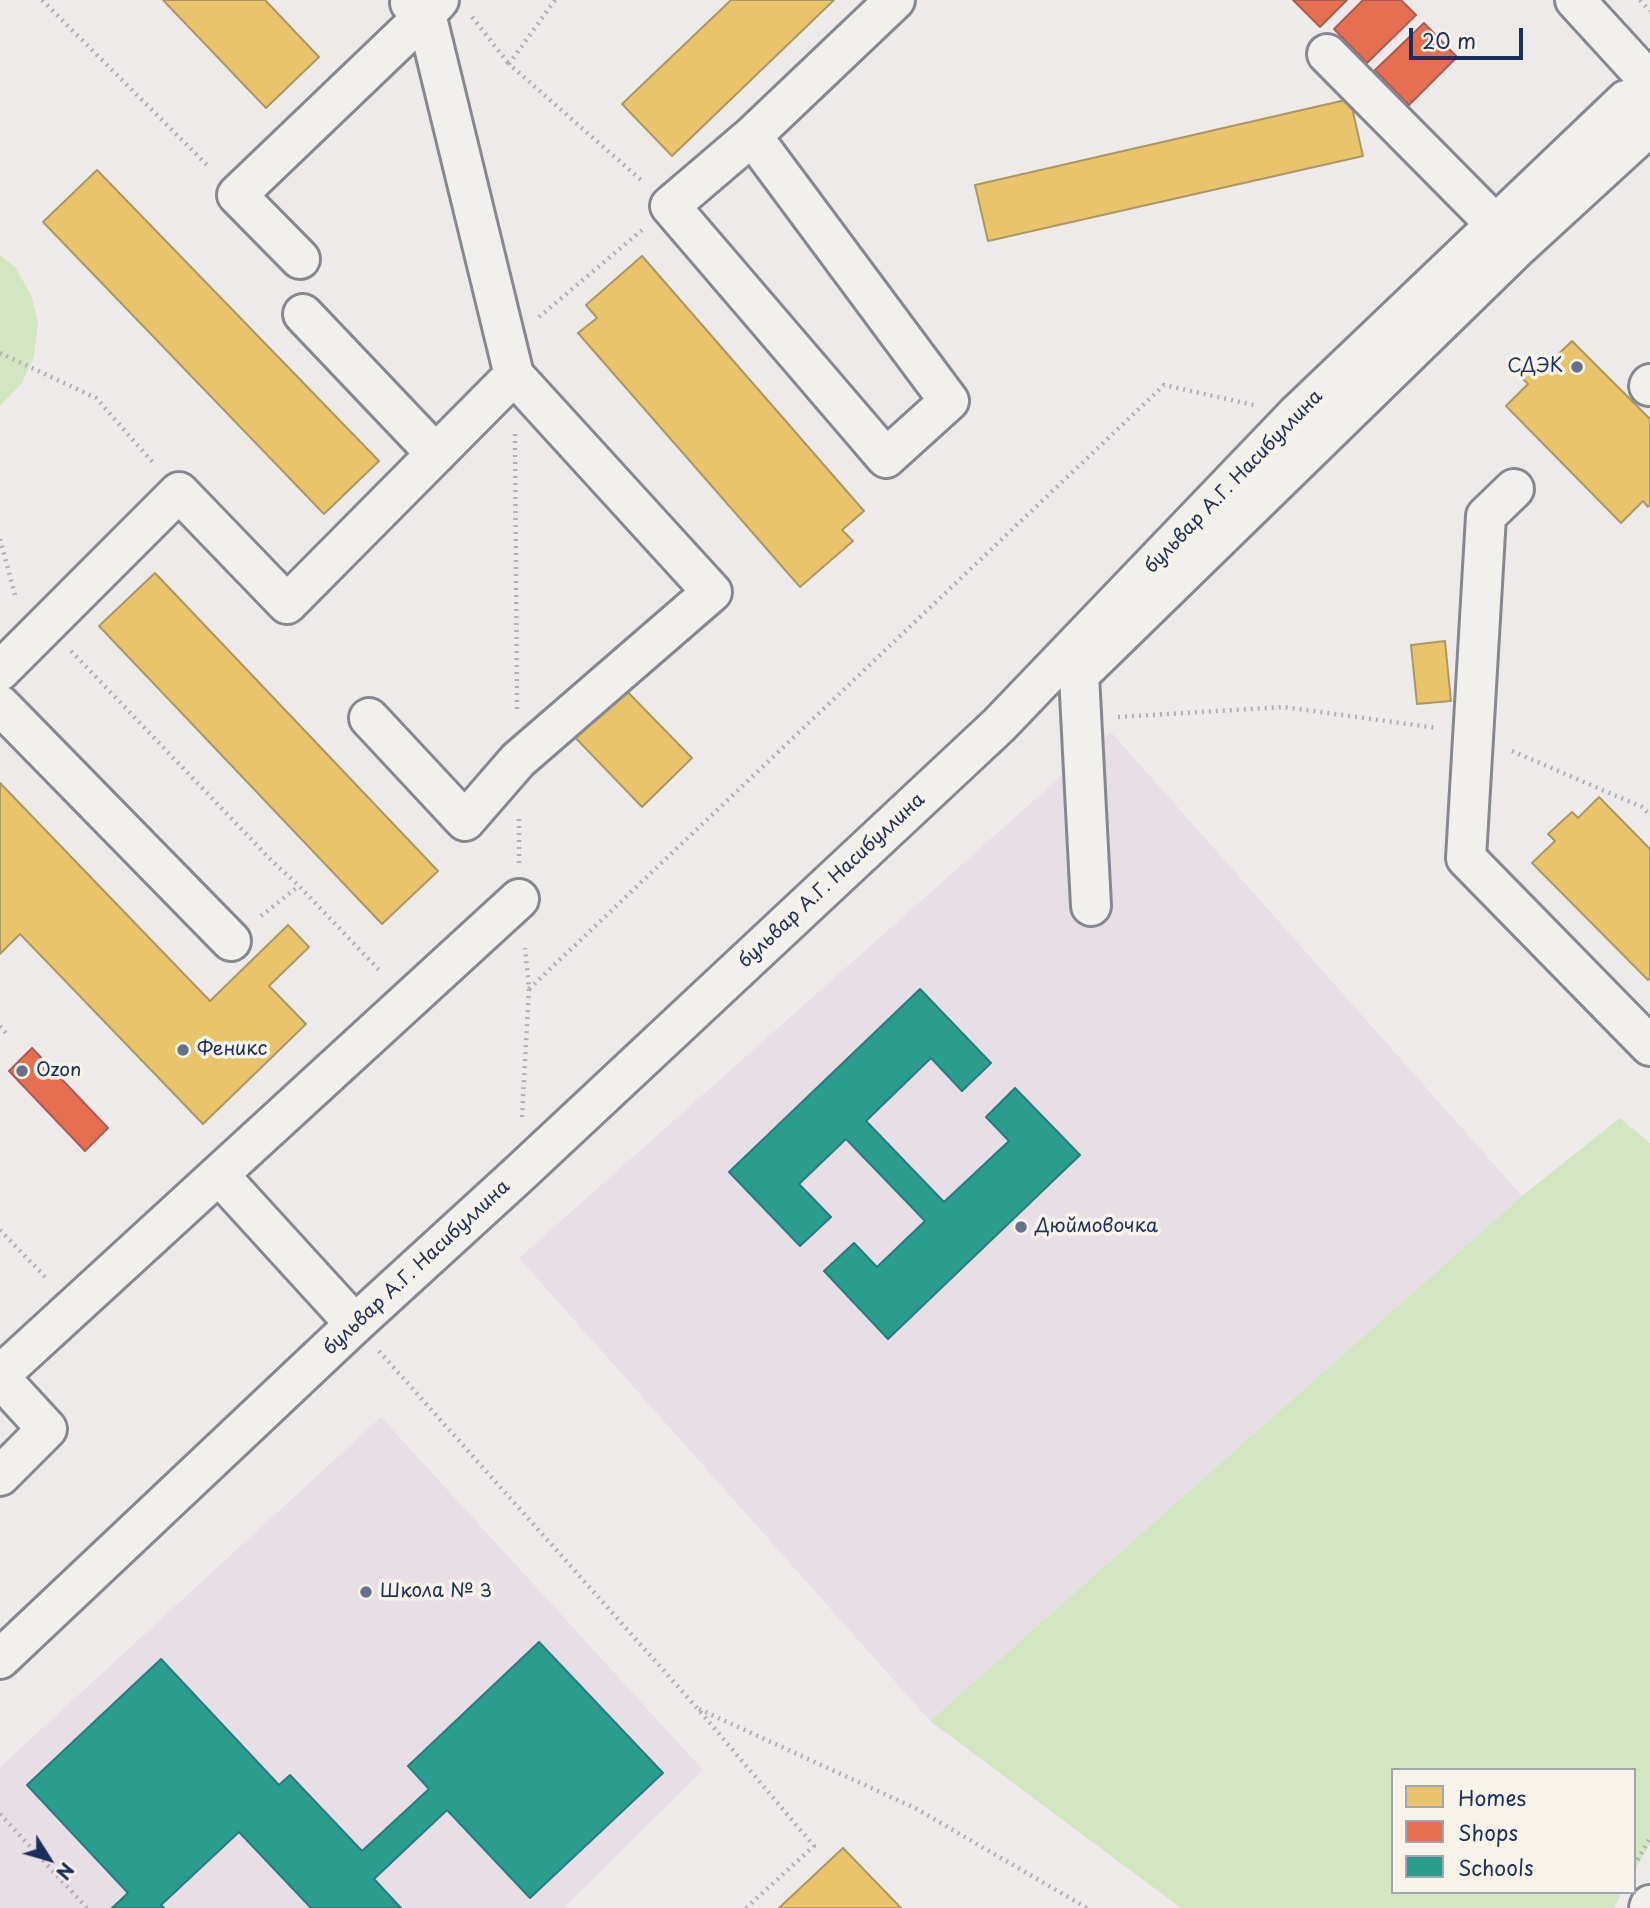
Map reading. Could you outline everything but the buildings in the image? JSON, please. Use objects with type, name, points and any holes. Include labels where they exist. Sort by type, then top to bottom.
[{"type":"street","points":[[752,136],[949,401],[886,458],[670,206],[752,136],[895,0]]},
{"type":"street","points":[[1575,0],[1650,82]]},
{"type":"street","points":[[300,259],[237,195],[434,6]]},
{"type":"street","points":[[369,718],[465,821],[518,760],[712,592],[511,360],[434,6]]},
{"type":"street","points":[[1327,54],[1518,247]]},
{"type":"street","name":"бульвар А.Г. Насибуллина","points":[[0,1659],[999,724],[1297,414],[1626,100],[1650,99]]},
{"type":"street","points":[[1091,906],[1079,675],[1518,247],[1650,126]]},
{"type":"street","points":[[303,314],[436,454]]},
{"type":"street","points":[[0,671],[179,492],[287,604],[436,454],[511,360]]},
{"type":"street","points":[[1514,489],[1486,516],[1466,858],[1650,1046]]},
{"type":"street","points":[[0,705],[231,941]]},
{"type":"street","points":[[0,1475],[47,1429],[0,1377],[520,899]]},
{"type":"street","points":[[219,1175],[355,1324]]},
{"type":"path","points":[[42,0],[237,195]]},
{"type":"path","points":[[509,64],[555,0]]},
{"type":"path","points":[[1640,0],[1650,11]]},
{"type":"path","points":[[434,6],[509,64],[670,206],[511,360],[520,899],[529,989],[519,1174]]},
{"type":"path","points":[[0,353],[96,398],[179,492]]},
{"type":"path","points":[[529,989],[1164,385],[1297,414]]},
{"type":"path","points":[[0,539],[37,634],[299,886],[409,1000]]},
{"type":"path","points":[[1108,718],[1284,707],[1441,729]]},
{"type":"path","points":[[1505,748],[1642,807],[1650,815]]},
{"type":"path","points":[[231,941],[299,886]]},
{"type":"path","points":[[0,1026],[6,1033]]},
{"type":"path","points":[[0,1230],[75,1307]]},
{"type":"path","points":[[355,1324],[698,1709],[814,1846],[746,1908]]},
{"type":"path","points":[[698,1709],[915,1808],[1087,1908]]},
{"type":"path","points":[[0,1814],[88,1908]]},
{"type":"path","points":[[1636,1862],[1650,1838]]},
{"type":"shaded area","name":"Дюймовочка","points":[[1111,732],[1522,1196],[930,1721],[519,1258]]},
{"type":"shaded area","name":"Школа № 3","points":[[381,1417],[703,1770],[564,1908],[0,1908],[0,1767]]},
{"type":"green space","points":[[0,255],[16,268],[32,297],[38,323],[34,356],[22,383],[0,406]]},
{"type":"green space","points":[[1620,1118],[1650,1143],[1650,1844],[1636,1868],[1636,1768],[1391,1768],[1391,1894],[1621,1894],[1614,1908],[1181,1908],[930,1721],[1522,1196]]},
{"type":"place","name":"СДЭК","points":[[1577,367]]},
{"type":"place","name":"Феникс","points":[[183,1050]]},
{"type":"place","name":"Ozon","points":[[22,1071]]},
{"type":"place","name":"Дюймовочка","points":[[1021,1227]]},
{"type":"place","name":"Школа № 3","points":[[366,1592]]}]
